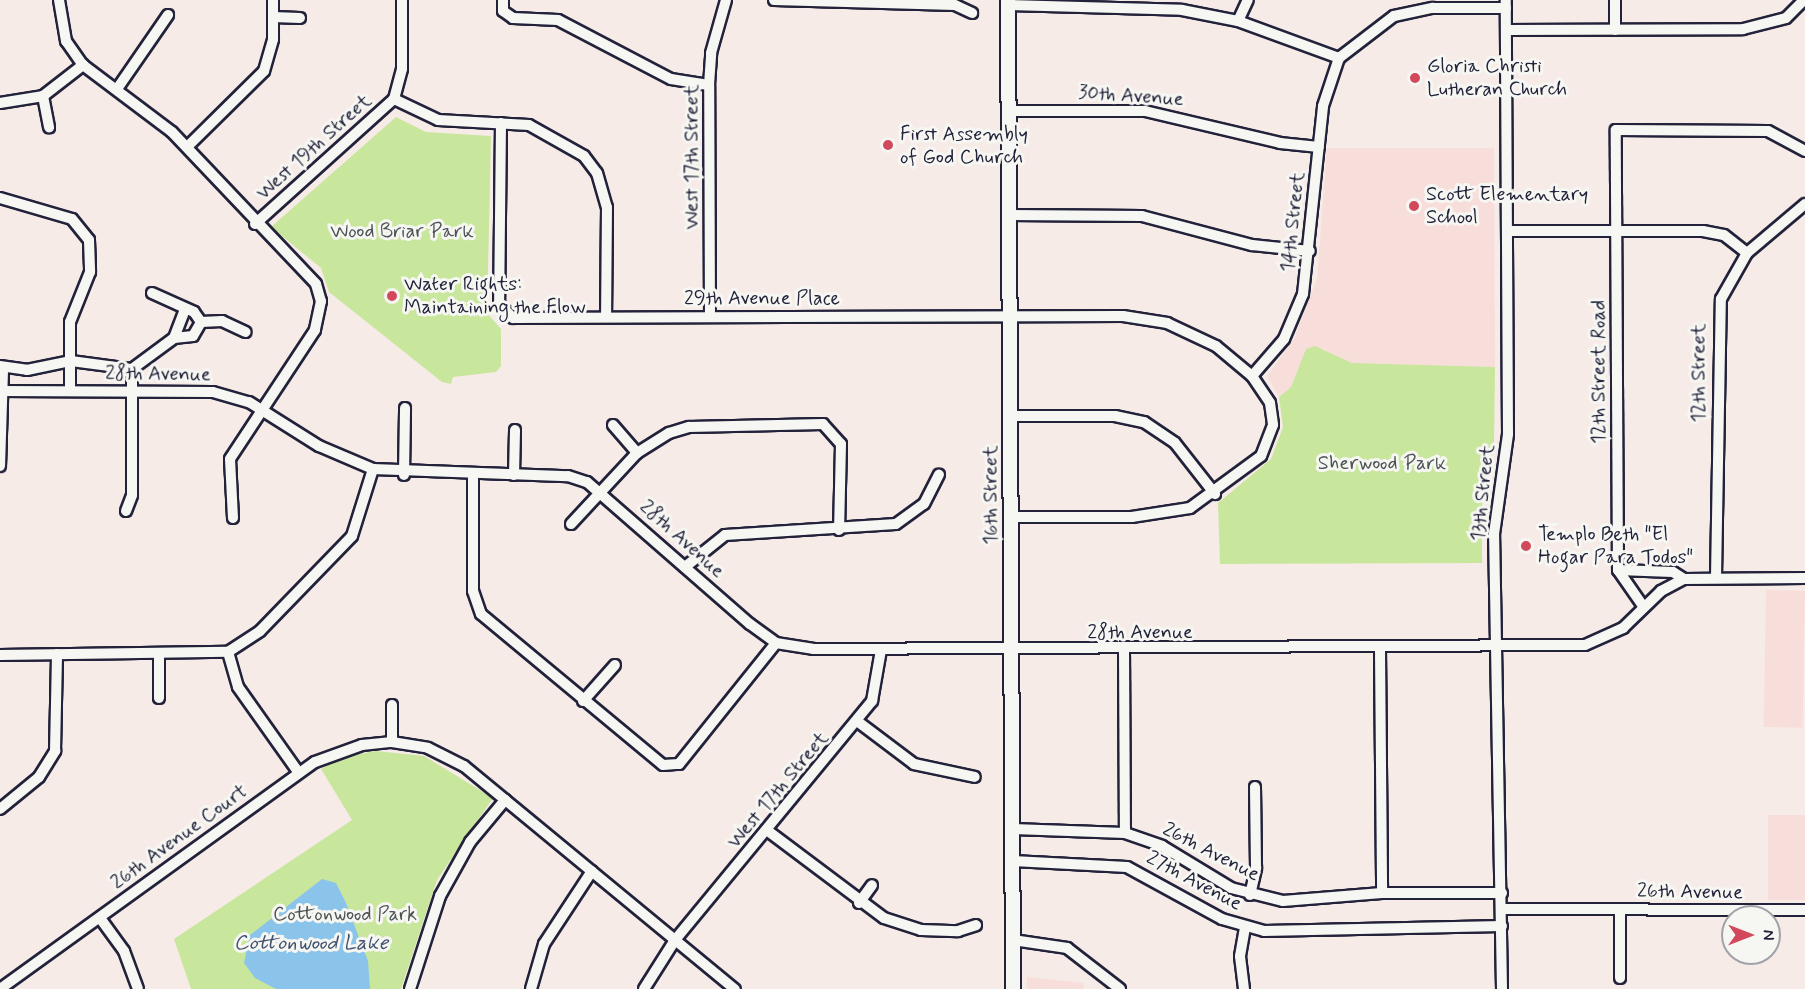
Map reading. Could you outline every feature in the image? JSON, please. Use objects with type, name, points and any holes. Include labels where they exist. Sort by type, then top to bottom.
[{"type":"main road","name":"16th Street","points":[[1008,3],[1013,989]]},
{"type":"street","points":[[59,0],[66,40],[83,65],[117,89],[187,147],[255,224]]},
{"type":"street","points":[[187,147],[264,71],[273,17],[273,0]]},
{"type":"street","name":"West 19th Street","points":[[233,518],[230,459],[315,330],[321,301],[308,270],[255,224],[394,99],[402,69],[402,0]]},
{"type":"street","points":[[503,0],[509,16],[558,20],[671,80],[709,85]]},
{"type":"street","name":"West 17th Street","points":[[710,316],[709,85],[711,53],[726,0]]},
{"type":"street","points":[[774,0],[955,5],[972,13]]},
{"type":"street","points":[[1238,21],[1248,0]]},
{"type":"street","points":[[1615,0],[1615,30]]},
{"type":"street","points":[[1506,30],[1766,27],[1786,18],[1804,0]]},
{"type":"street","points":[[1008,3],[1164,8],[1238,21],[1339,57],[1394,16],[1433,8],[1506,4]]},
{"type":"street","name":"13th Street","points":[[1502,989],[1500,647],[1494,534],[1508,434],[1509,231],[1506,4]]},
{"type":"street","points":[[117,89],[168,15]]},
{"type":"street","points":[[273,17],[300,18]]},
{"type":"street","name":"14th Street","points":[[1252,376],[1296,316],[1310,251],[1323,106],[1339,57]]},
{"type":"street","points":[[0,103],[43,96],[83,65]]},
{"type":"street","points":[[43,96],[49,127]]},
{"type":"street","points":[[394,99],[438,120],[501,123],[550,134],[576,149],[597,173],[607,207],[606,316]]},
{"type":"street","name":"30th Avenue","points":[[1008,111],[1145,111],[1280,143],[1318,147]]},
{"type":"street","name":"29th Avenue Place","points":[[501,123],[500,304],[513,318],[1123,315],[1167,323],[1216,346],[1252,376],[1272,410],[1270,441],[1215,494]]},
{"type":"street","name":"12th Street Road","points":[[1618,570],[1616,130],[1768,131],[1805,151]]},
{"type":"street","points":[[0,198],[72,219],[89,240],[90,272],[70,322],[70,390]]},
{"type":"street","name":"12th Street","points":[[1716,577],[1716,323],[1724,289],[1747,253],[1805,204]]},
{"type":"street","points":[[1009,215],[1142,216],[1252,245],[1310,251]]},
{"type":"street","points":[[1509,231],[1713,232],[1747,253]]},
{"type":"street","points":[[152,293],[184,312],[194,312],[201,322],[222,321],[246,332]]},
{"type":"street","points":[[174,338],[184,312]]},
{"type":"street","name":"28th Avenue","points":[[1,367],[27,370],[71,361],[132,369],[174,338],[193,336],[201,322]]},
{"type":"street","points":[[0,466],[1,367]]},
{"type":"street","points":[[126,511],[132,495],[132,369]]},
{"type":"street","name":"28th Avenue","points":[[0,391],[213,392],[262,409],[327,450],[373,470],[404,475],[568,476],[603,491],[685,567],[776,643],[881,650],[1380,650],[1585,645],[1623,628],[1643,606],[1684,579],[1805,578]]},
{"type":"street","points":[[404,475],[405,408]]},
{"type":"street","points":[[1010,416],[1115,416],[1144,422],[1175,443],[1215,494],[1167,515],[1010,517]]},
{"type":"street","points":[[571,524],[637,453],[689,427],[823,424],[841,444],[839,531]]},
{"type":"street","points":[[613,425],[637,453]]},
{"type":"street","points":[[514,475],[515,430]]},
{"type":"street","points":[[0,655],[228,651],[260,631],[352,536],[373,470]]},
{"type":"street","points":[[473,475],[475,602],[481,614],[583,701],[668,766],[679,764],[776,643]]},
{"type":"street","points":[[685,567],[725,535],[839,531],[896,524],[924,504],[939,475]]},
{"type":"street","points":[[1618,570],[1673,572],[1684,579]]},
{"type":"street","points":[[1618,570],[1643,606]]},
{"type":"street","name":"West 17th Street","points":[[644,989],[675,940],[768,831],[857,721],[877,689],[881,650]]},
{"type":"street","points":[[1124,650],[1125,833]]},
{"type":"street","points":[[1380,650],[1382,894]]},
{"type":"street","points":[[228,651],[238,687],[299,773]]},
{"type":"street","points":[[0,809],[39,777],[55,751],[57,654]]},
{"type":"street","points":[[159,654],[159,698]]},
{"type":"street","points":[[583,701],[615,665]]},
{"type":"street","points":[[392,705],[392,742]]},
{"type":"street","points":[[857,721],[914,764],[975,777]]},
{"type":"street","name":"26th Avenue Court","points":[[0,989],[299,773],[338,752],[392,742],[446,755],[505,800],[735,989]]},
{"type":"street","points":[[1250,895],[1256,868],[1256,787]]},
{"type":"street","points":[[410,989],[440,897],[470,842],[505,800]]},
{"type":"street","name":"26th Avenue","points":[[1012,829],[1125,833],[1162,846],[1250,895],[1294,902],[1382,894],[1502,893]]},
{"type":"street","points":[[768,831],[859,903],[891,922],[921,930],[958,931],[976,925]]},
{"type":"street","name":"27th Avenue","points":[[1013,861],[1127,867],[1245,928],[1307,933],[1366,926],[1502,926]]},
{"type":"street","points":[[531,989],[544,944],[592,871]]},
{"type":"street","points":[[859,903],[872,885]]},
{"type":"street","name":"26th Avenue","points":[[1502,909],[1805,910]]},
{"type":"street","points":[[1620,909],[1620,978]]},
{"type":"street","points":[[100,918],[124,951],[138,989]]},
{"type":"street","points":[[1244,989],[1240,956],[1245,928]]},
{"type":"street","points":[[1013,940],[1067,948],[1120,989]]},
{"type":"shaded area","points":[[1327,148],[1494,148],[1495,367],[1352,363],[1337,360],[1324,349],[1298,368],[1291,387],[1279,397],[1267,376],[1294,339],[1317,278]]},
{"type":"shaded area","points":[[1766,590],[1805,591],[1803,728],[1764,727]]},
{"type":"shaded area","points":[[1768,815],[1805,815],[1805,900],[1768,900]]},
{"type":"shaded area","points":[[1027,977],[1083,983],[1084,989],[1027,989]]},
{"type":"green space","name":"Wood Briar Park","points":[[396,117],[426,132],[491,136],[487,313],[501,329],[501,366],[496,372],[453,377],[451,384],[442,382],[329,292],[321,268],[271,227]]},
{"type":"green space","name":"Sherwood Park","points":[[1315,346],[1352,363],[1495,367],[1494,445],[1482,506],[1482,563],[1220,564],[1218,503],[1271,459],[1283,427],[1279,397],[1291,387],[1306,349]]},
{"type":"green space","name":"Cottonwood Park","points":[[376,751],[424,756],[493,798],[437,880],[401,989],[191,989],[174,939],[352,820],[321,769],[342,757]]},
{"type":"water","name":"Cottonwood Lake","points":[[322,879],[336,883],[346,903],[368,961],[370,989],[276,989],[255,978],[244,963],[250,935]]},
{"type":"place","name":"Gloria Christi Lutheran Church","points":[[1415,78]]},
{"type":"place","name":"First Assembly of God Church","points":[[888,145]]},
{"type":"place","name":"Scott Elementary School","points":[[1414,206]]},
{"type":"place","name":"Water Rights: Maintaining the Flow","points":[[392,296]]},
{"type":"place","name":"Templo Beth \"El Hogar Para Todos\"","points":[[1526,546]]}]
